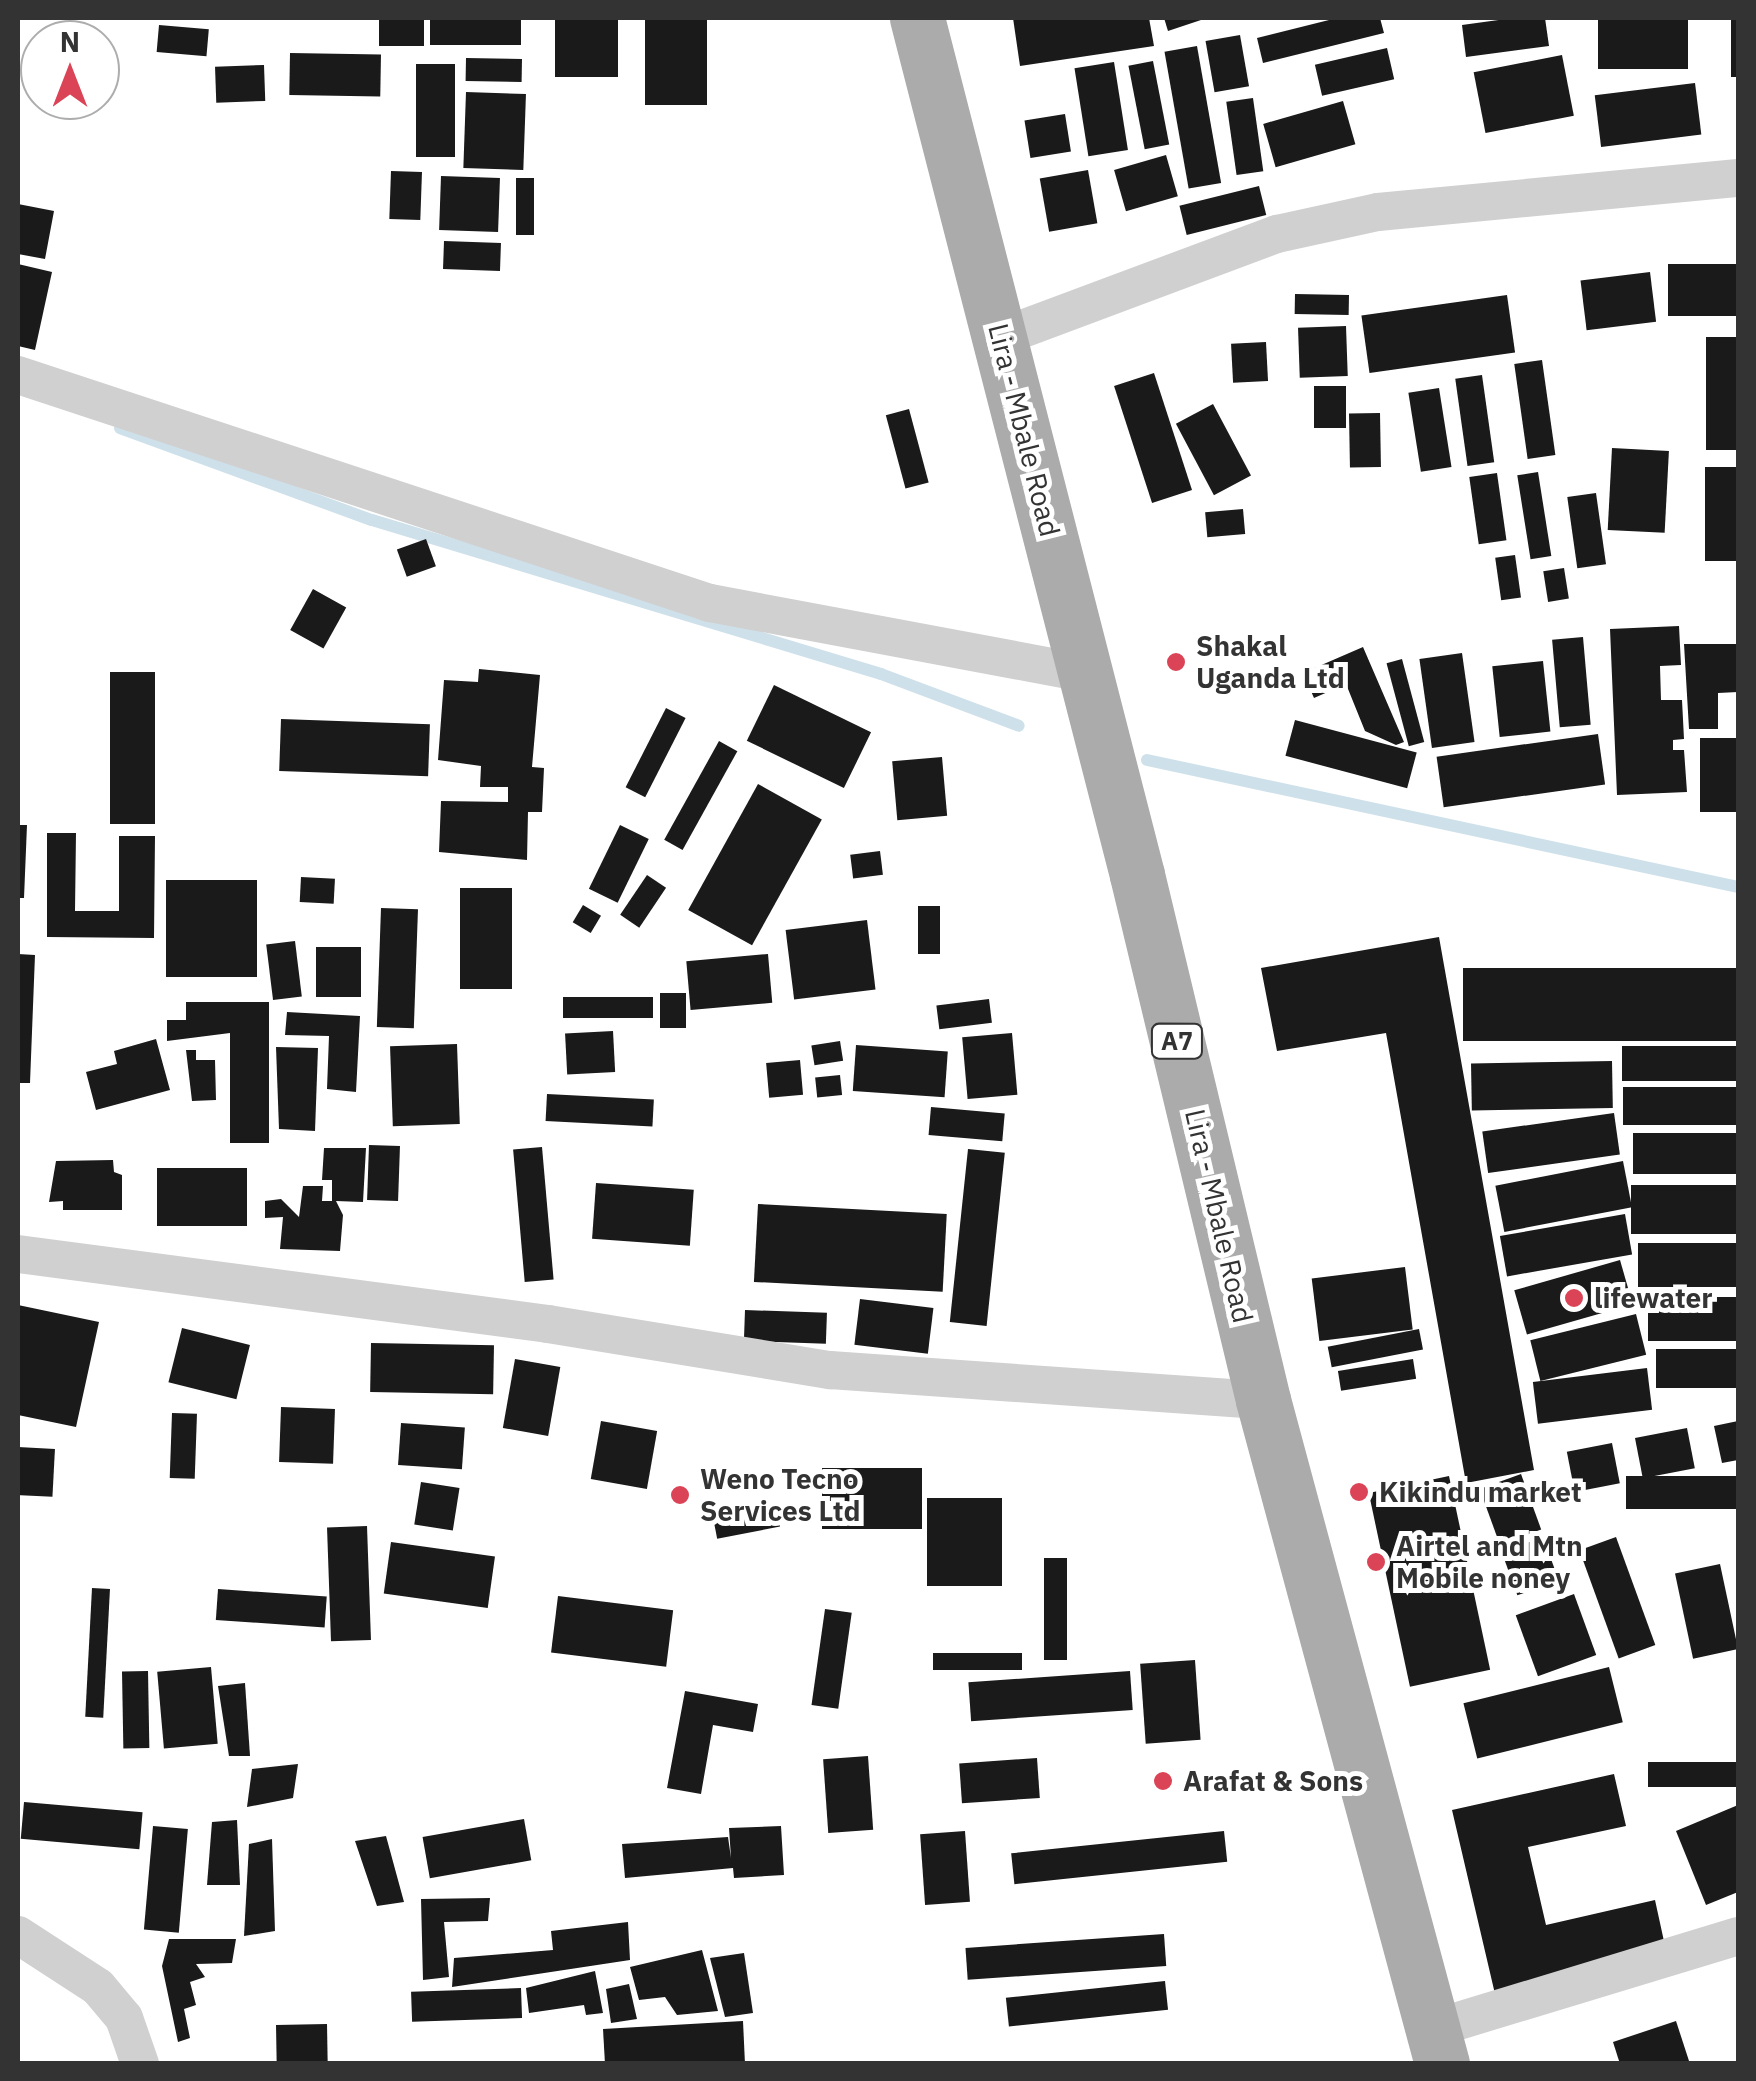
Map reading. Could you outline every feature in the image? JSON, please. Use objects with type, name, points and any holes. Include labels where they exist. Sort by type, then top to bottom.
[{"type":"main road","name":"Lira - Mbale Road","points":[[917,18],[1086,673],[1263,1400],[1437,2046]]},
{"type":"street","points":[[1001,336],[1276,234],[1378,212],[1738,178]]},
{"type":"street","points":[[18,374],[710,603],[1086,673]]},
{"type":"street","points":[[18,1254],[548,1324],[830,1370],[1263,1400]]},
{"type":"street","points":[[18,1935],[98,1987],[124,2018],[140,2064]]},
{"type":"street","points":[[1437,2046],[1738,1936]]},
{"type":"building","points":[[379,18],[424,18],[424,46],[379,46]]},
{"type":"building","points":[[430,18],[521,18],[521,45],[430,45]]},
{"type":"building","points":[[555,18],[618,18],[618,77],[555,77]]},
{"type":"building","points":[[645,18],[707,18],[707,105],[645,105]]},
{"type":"building","points":[[1013,18],[1149,18],[1154,46],[1020,66]]},
{"type":"building","points":[[1164,18],[1207,18],[1168,31]]},
{"type":"building","points":[[1337,18],[1380,18],[1384,33],[1263,63],[1257,38]]},
{"type":"building","points":[[1545,18],[1549,46],[1466,57],[1462,25]]},
{"type":"building","points":[[1598,18],[1688,18],[1688,69],[1598,69]]},
{"type":"building","points":[[1731,18],[1738,18],[1738,77],[1731,77]]},
{"type":"building","points":[[159,25],[209,29],[206,56],[157,52]]},
{"type":"building","points":[[1240,35],[1249,86],[1215,92],[1206,41]]},
{"type":"building","points":[[1197,46],[1221,183],[1189,189],[1165,52]]},
{"type":"building","points":[[1387,48],[1394,79],[1322,96],[1315,65]]},
{"type":"building","points":[[290,53],[381,55],[380,97],[289,95]]},
{"type":"building","points":[[1562,55],[1574,116],[1485,133],[1474,72]]},
{"type":"building","points":[[466,58],[522,59],[522,82],[466,81]]},
{"type":"building","points":[[1153,61],[1169,144],[1145,149],[1128,66]]},
{"type":"building","points":[[1114,62],[1128,150],[1088,156],[1074,68]]},
{"type":"building","points":[[416,64],[455,64],[455,157],[416,157]]},
{"type":"building","points":[[264,65],[265,101],[216,103],[215,67]]},
{"type":"building","points":[[1695,83],[1701,135],[1601,147],[1595,95]]},
{"type":"building","points":[[466,92],[526,94],[523,170],[463,168]]},
{"type":"building","points":[[1253,98],[1263,171],[1237,175],[1226,102]]},
{"type":"building","points":[[1343,101],[1355,144],[1276,167],[1263,124]]},
{"type":"building","points":[[1065,114],[1071,152],[1030,158],[1025,120]]},
{"type":"building","points":[[1166,155],[1178,196],[1126,211],[1114,170]]},
{"type":"building","points":[[1088,170],[1097,223],[1049,232],[1040,179]]},
{"type":"building","points":[[391,171],[422,172],[420,220],[389,219]]},
{"type":"building","points":[[441,176],[500,178],[498,232],[439,230]]},
{"type":"building","points":[[516,178],[534,178],[534,235],[516,235]]},
{"type":"building","points":[[1259,186],[1266,215],[1187,235],[1179,206]]},
{"type":"building","points":[[18,204],[54,211],[45,259],[18,254]]},
{"type":"building","points":[[444,241],[501,243],[500,271],[443,269]]},
{"type":"building","points":[[18,264],[52,272],[35,350],[18,346]]},
{"type":"building","points":[[1668,264],[1738,264],[1738,316],[1668,316]]},
{"type":"building","points":[[1650,272],[1656,322],[1587,330],[1581,281]]},
{"type":"building","points":[[1295,294],[1349,295],[1349,315],[1295,314]]},
{"type":"building","points":[[1507,295],[1515,352],[1370,373],[1361,315]]},
{"type":"building","points":[[1346,326],[1348,376],[1300,378],[1298,328]]},
{"type":"building","points":[[1706,337],[1738,337],[1738,450],[1706,450]]},
{"type":"building","points":[[1266,342],[1268,381],[1233,383],[1231,344]]},
{"type":"building","points":[[1542,360],[1555,455],[1528,459],[1514,364]]},
{"type":"building","points":[[1154,373],[1192,490],[1152,503],[1114,386]]},
{"type":"building","points":[[1482,375],[1494,462],[1468,466],[1455,379]]},
{"type":"building","points":[[1314,386],[1346,386],[1346,428],[1314,428]]},
{"type":"building","points":[[1439,388],[1452,467],[1421,472],[1408,393]]},
{"type":"building","points":[[1213,404],[1251,476],[1214,495],[1176,424]]},
{"type":"building","points":[[909,409],[929,482],[905,489],[886,415]]},
{"type":"building","points":[[1380,413],[1381,467],[1350,468],[1349,414]]},
{"type":"building","points":[[1612,448],[1669,451],[1665,533],[1608,530]]},
{"type":"building","points":[[1705,467],[1738,467],[1738,561],[1705,561]]},
{"type":"building","points":[[1538,472],[1551,556],[1531,559],[1517,475]]},
{"type":"building","points":[[1497,473],[1506,540],[1479,544],[1469,477]]},
{"type":"building","points":[[1596,493],[1606,564],[1577,568],[1567,497]]},
{"type":"building","points":[[1243,509],[1245,534],[1207,537],[1205,512]]},
{"type":"building","points":[[426,539],[436,566],[407,577],[397,550]]},
{"type":"building","points":[[1515,555],[1521,598],[1501,600],[1495,558]]},
{"type":"building","points":[[1564,568],[1569,599],[1548,602],[1543,571]]},
{"type":"building","points":[[313,589],[346,607],[323,649],[290,630]]},
{"type":"building","points":[[1679,626],[1681,665],[1660,666],[1661,700],[1682,700],[1684,739],[1673,740],[1673,750],[1684,750],[1687,792],[1617,795],[1610,629]]},
{"type":"building","points":[[1583,637],[1591,725],[1560,727],[1552,640]]},
{"type":"building","points":[[1684,644],[1738,644],[1738,692],[1718,693],[1718,729],[1689,729]]},
{"type":"building","points":[[1363,647],[1404,742],[1396,745],[1365,731],[1346,684],[1314,698],[1303,673]]},
{"type":"building","points":[[1462,653],[1475,742],[1432,748],[1419,659]]},
{"type":"building","points":[[1402,659],[1424,742],[1409,746],[1387,663]]},
{"type":"building","points":[[1543,661],[1550,732],[1500,737],[1492,666]]},
{"type":"building","points":[[479,669],[540,675],[532,767],[544,768],[542,812],[528,812],[527,860],[439,852],[441,801],[508,802],[508,787],[480,787],[481,766],[438,760],[444,680],[478,682]]},
{"type":"building","points":[[110,672],[155,672],[155,824],[110,824]]},
{"type":"building","points":[[774,685],[871,732],[844,788],[747,741]]},
{"type":"building","points":[[666,708],[686,718],[645,797],[626,787]]},
{"type":"building","points":[[281,719],[430,724],[428,776],[279,771]]},
{"type":"building","points":[[1295,720],[1417,753],[1407,788],[1285,756]]},
{"type":"building","points":[[1598,734],[1605,785],[1444,807],[1437,757]]},
{"type":"building","points":[[1700,738],[1738,738],[1738,812],[1700,812]]},
{"type":"building","points":[[719,741],[737,751],[683,850],[664,840]]},
{"type":"building","points":[[942,757],[947,816],[897,820],[892,761]]},
{"type":"building","points":[[758,784],[822,819],[752,945],[688,910]]},
{"type":"building","points":[[18,825],[27,825],[24,898],[18,898]]},
{"type":"building","points":[[620,825],[649,839],[618,903],[589,889]]},
{"type":"building","points":[[47,833],[76,833],[75,911],[119,911],[119,836],[155,836],[154,938],[47,937]]},
{"type":"building","points":[[880,851],[883,875],[853,878],[850,855]]},
{"type":"building","points":[[647,875],[666,888],[639,928],[620,915]]},
{"type":"building","points":[[301,877],[335,879],[334,904],[300,902]]},
{"type":"building","points":[[166,880],[257,880],[257,977],[166,977]]},
{"type":"building","points":[[460,888],[512,888],[512,989],[460,989]]},
{"type":"building","points":[[583,905],[601,916],[591,933],[573,922]]},
{"type":"building","points":[[918,906],[940,906],[940,954],[918,954]]},
{"type":"building","points":[[381,908],[418,909],[414,1028],[377,1027]]},
{"type":"building","points":[[867,920],[876,989],[794,999],[786,930]]},
{"type":"building","points":[[1439,937],[1534,1470],[1466,1483],[1386,1033],[1277,1051],[1261,968]]},
{"type":"building","points":[[295,941],[302,997],[273,1000],[266,945]]},
{"type":"building","points":[[316,947],[361,947],[361,997],[316,997]]},
{"type":"building","points":[[18,954],[35,955],[30,1083],[18,1083]]},
{"type":"building","points":[[768,954],[772,1003],[691,1010],[686,961]]},
{"type":"building","points":[[1463,968],[1738,968],[1738,1041],[1463,1041]]},
{"type":"building","points":[[660,993],[686,993],[686,1028],[660,1028]]},
{"type":"building","points":[[563,997],[653,997],[653,1018],[563,1018]]},
{"type":"building","points":[[989,999],[992,1023],[939,1029],[936,1005]]},
{"type":"building","points":[[186,1002],[269,1002],[269,1143],[230,1143],[230,1033],[167,1041],[167,1020],[186,1020]]},
{"type":"building","points":[[287,1012],[360,1016],[356,1092],[327,1089],[329,1036],[285,1035]]},
{"type":"building","points":[[613,1031],[615,1072],[567,1074],[565,1034]]},
{"type":"building","points":[[1012,1033],[1017,1095],[968,1099],[962,1037]]},
{"type":"building","points":[[156,1039],[170,1090],[96,1110],[86,1072],[117,1064],[114,1051]]},
{"type":"building","points":[[840,1041],[843,1061],[814,1065],[811,1046]]},
{"type":"building","points":[[457,1044],[460,1124],[393,1126],[390,1046]]},
{"type":"building","points":[[856,1045],[948,1051],[945,1097],[853,1091]]},
{"type":"building","points":[[1622,1046],[1738,1046],[1738,1081],[1622,1081]]},
{"type":"building","points":[[276,1047],[318,1048],[315,1131],[279,1129]]},
{"type":"building","points":[[186,1050],[196,1050],[196,1060],[215,1060],[216,1100],[192,1101]]},
{"type":"building","points":[[800,1060],[803,1095],[769,1098],[766,1063]]},
{"type":"building","points":[[1612,1061],[1613,1108],[1472,1110],[1471,1063]]},
{"type":"building","points":[[840,1075],[842,1095],[817,1098],[815,1078]]},
{"type":"building","points":[[1623,1087],[1738,1087],[1738,1125],[1623,1125]]},
{"type":"building","points":[[547,1094],[654,1100],[652,1127],[546,1121]]},
{"type":"building","points":[[931,1107],[1005,1113],[1002,1141],[929,1135]]},
{"type":"building","points":[[1614,1113],[1620,1155],[1488,1173],[1482,1132]]},
{"type":"building","points":[[1633,1133],[1738,1133],[1738,1174],[1633,1174]]},
{"type":"building","points":[[369,1145],[400,1146],[398,1201],[367,1200]]},
{"type":"building","points":[[542,1147],[554,1279],[525,1282],[513,1150]]},
{"type":"building","points":[[324,1148],[366,1148],[363,1202],[336,1201],[343,1215],[340,1251],[280,1249],[283,1217],[265,1218],[265,1201],[281,1199],[299,1217],[303,1186],[323,1186],[322,1201],[332,1201],[332,1180],[322,1180]]},
{"type":"building","points":[[968,1149],[1005,1153],[987,1326],[950,1322]]},
{"type":"building","points":[[113,1160],[114,1172],[122,1175],[122,1210],[63,1210],[63,1201],[49,1202],[56,1161]]},
{"type":"building","points":[[1623,1161],[1632,1207],[1504,1232],[1495,1186]]},
{"type":"building","points":[[157,1168],[247,1168],[247,1226],[157,1226]]},
{"type":"building","points":[[596,1183],[694,1190],[690,1246],[592,1239]]},
{"type":"building","points":[[1631,1185],[1738,1185],[1738,1234],[1631,1234]]},
{"type":"building","points":[[758,1204],[947,1214],[943,1292],[754,1282]]},
{"type":"building","points":[[1625,1214],[1632,1254],[1507,1276],[1500,1236]]},
{"type":"building","points":[[1638,1243],[1738,1243],[1738,1287],[1638,1287]]},
{"type":"building","name":"lifewater","points":[[1620,1260],[1633,1304],[1527,1335],[1514,1290]]},
{"type":"building","points":[[1405,1267],[1413,1330],[1319,1341],[1312,1278]]},
{"type":"building","points":[[1648,1297],[1738,1297],[1738,1341],[1648,1341]]},
{"type":"building","points":[[860,1299],[933,1308],[928,1354],[854,1345]]},
{"type":"building","points":[[18,1305],[99,1322],[76,1427],[18,1415]]},
{"type":"building","points":[[745,1310],[827,1313],[826,1344],[744,1341]]},
{"type":"building","points":[[1636,1314],[1646,1355],[1540,1381],[1530,1340]]},
{"type":"building","points":[[182,1328],[250,1345],[236,1399],[168,1382]]},
{"type":"building","points":[[1419,1329],[1423,1350],[1332,1367],[1328,1347]]},
{"type":"building","points":[[371,1343],[494,1345],[493,1394],[370,1392]]},
{"type":"building","points":[[1656,1349],[1738,1349],[1738,1388],[1656,1388]]},
{"type":"building","points":[[515,1359],[560,1367],[548,1436],[503,1428]]},
{"type":"building","points":[[1413,1359],[1416,1379],[1341,1391],[1338,1371]]},
{"type":"building","points":[[1647,1368],[1652,1410],[1538,1424],[1533,1382]]},
{"type":"building","points":[[281,1407],[335,1409],[333,1464],[279,1462]]},
{"type":"building","points":[[172,1413],[197,1414],[195,1479],[170,1478]]},
{"type":"building","points":[[601,1421],[657,1431],[647,1489],[591,1479]]},
{"type":"building","points":[[1738,1421],[1738,1460],[1722,1463],[1714,1426]]},
{"type":"building","points":[[401,1423],[465,1427],[462,1469],[398,1465]]},
{"type":"building","points":[[1687,1428],[1695,1468],[1643,1478],[1635,1438]]},
{"type":"building","points":[[1612,1443],[1620,1483],[1575,1492],[1567,1452]]},
{"type":"building","points":[[18,1447],[55,1449],[52,1497],[18,1495]]},
{"type":"building","points":[[822,1468],[922,1468],[922,1529],[822,1529]]},
{"type":"building","points":[[1521,1474],[1541,1529],[1500,1544],[1480,1489]]},
{"type":"building","points":[[1449,1476],[1490,1670],[1410,1687],[1369,1493]]},
{"type":"building","points":[[1626,1476],[1738,1476],[1738,1509],[1626,1509]]},
{"type":"building","points":[[421,1482],[460,1488],[453,1531],[414,1524]]},
{"type":"building","points":[[927,1498],[1002,1498],[1002,1586],[927,1586]]},
{"type":"building","points":[[776,1506],[780,1527],[717,1539],[713,1518]]},
{"type":"building","points":[[367,1526],[371,1640],[331,1641],[327,1527]]},
{"type":"building","points":[[1543,1537],[1559,1580],[1517,1595],[1502,1552]]},
{"type":"building","points":[[1616,1537],[1655,1645],[1619,1658],[1579,1550]]},
{"type":"building","points":[[391,1542],[495,1557],[488,1608],[384,1593]]},
{"type":"building","points":[[1044,1558],[1067,1558],[1067,1660],[1044,1660]]},
{"type":"building","points":[[1720,1564],[1738,1649],[1693,1659],[1675,1574]]},
{"type":"building","points":[[92,1588],[110,1589],[103,1718],[85,1717]]},
{"type":"building","points":[[218,1589],[327,1597],[325,1628],[216,1620]]},
{"type":"building","points":[[1574,1594],[1596,1655],[1538,1676],[1516,1615]]},
{"type":"building","points":[[558,1596],[673,1610],[666,1667],[551,1653]]},
{"type":"building","points":[[825,1609],[852,1613],[838,1709],[812,1705]]},
{"type":"building","points":[[933,1653],[1022,1653],[1022,1670],[933,1670]]},
{"type":"building","points":[[1195,1660],[1201,1740],[1146,1744],[1140,1664]]},
{"type":"building","points":[[211,1667],[218,1744],[164,1748],[157,1672]]},
{"type":"building","points":[[1609,1667],[1623,1722],[1477,1759],[1463,1703]]},
{"type":"building","points":[[122,1671],[148,1671],[149,1748],[123,1748]]},
{"type":"building","points":[[1130,1671],[1133,1710],[971,1721],[968,1682]]},
{"type":"building","points":[[245,1683],[250,1756],[229,1756],[218,1686]]},
{"type":"building","points":[[685,1691],[758,1704],[753,1732],[713,1725],[701,1794],[667,1788]]},
{"type":"building","points":[[868,1756],[873,1830],[828,1833],[823,1759]]},
{"type":"building","points":[[1037,1758],[1040,1798],[962,1803],[959,1763]]},
{"type":"building","points":[[1648,1762],[1738,1762],[1738,1787],[1648,1787]]},
{"type":"building","points":[[298,1764],[293,1798],[247,1807],[252,1769]]},
{"type":"building","points":[[1614,1774],[1626,1826],[1528,1847],[1546,1925],[1655,1900],[1667,1955],[1495,1994],[1452,1810]]},
{"type":"building","points":[[24,1802],[143,1812],[139,1849],[21,1839]]},
{"type":"building","points":[[1738,1805],[1738,1892],[1706,1905],[1676,1831]]},
{"type":"building","points":[[524,1819],[531,1860],[430,1878],[423,1837]]},
{"type":"building","points":[[237,1820],[240,1885],[207,1885],[212,1822]]},
{"type":"building","points":[[153,1826],[188,1829],[179,1933],[144,1930]]},
{"type":"building","points":[[781,1826],[784,1875],[734,1878],[733,1868],[625,1878],[622,1844],[728,1837],[731,1858],[729,1828]]},
{"type":"building","points":[[965,1831],[970,1902],[925,1905],[920,1834]]},
{"type":"building","points":[[1224,1831],[1227,1862],[1014,1884],[1011,1853]]},
{"type":"building","points":[[386,1836],[404,1902],[377,1906],[355,1841]]},
{"type":"building","points":[[272,1839],[275,1931],[244,1936],[249,1844]]},
{"type":"building","points":[[490,1898],[488,1921],[444,1922],[449,1977],[423,1980],[421,1899]]},
{"type":"building","points":[[628,1922],[630,1960],[452,1987],[454,1958],[553,1950],[551,1931]]},
{"type":"building","points":[[1164,1934],[1166,1966],[968,1980],[965,1948]]},
{"type":"building","points":[[169,1939],[236,1939],[232,1963],[196,1964],[205,1977],[190,1982],[196,2005],[184,2009],[190,2038],[178,2042],[162,1966]]},
{"type":"building","points":[[702,1950],[718,2011],[677,2015],[665,1997],[639,2000],[630,1967]]},
{"type":"building","points":[[744,1953],[753,2013],[725,2017],[710,1958]]},
{"type":"building","points":[[595,1971],[603,2013],[586,2015],[584,2005],[529,2013],[526,1988]]},
{"type":"building","points":[[1165,1981],[1168,2010],[1009,2027],[1006,1998]]},
{"type":"building","points":[[629,1984],[637,2019],[611,2023],[606,1989]]},
{"type":"building","points":[[521,1988],[522,2018],[412,2022],[411,1992]]},
{"type":"building","points":[[743,2021],[745,2064],[605,2064],[603,2029]]},
{"type":"building","points":[[1676,2021],[1690,2064],[1620,2064],[1613,2042]]},
{"type":"building","points":[[327,2024],[328,2064],[277,2064],[276,2025]]},
{"type":"waterway","points":[[120,428],[372,520],[881,674],[1019,726]]},
{"type":"waterway","points":[[1147,760],[1738,887]]},
{"type":"place","name":"Shakal Uganda Ltd","points":[[1176,662]]},
{"type":"place","name":"lifewater","points":[[1574,1298]]},
{"type":"place","name":"Kikindu market","points":[[1359,1492]]},
{"type":"place","name":"Weno Tecno Services Ltd","points":[[680,1495]]},
{"type":"place","name":"Airtel and Mtn Mobile noney","points":[[1376,1562]]},
{"type":"place","name":"Arafat & Sons","points":[[1163,1781]]}]
